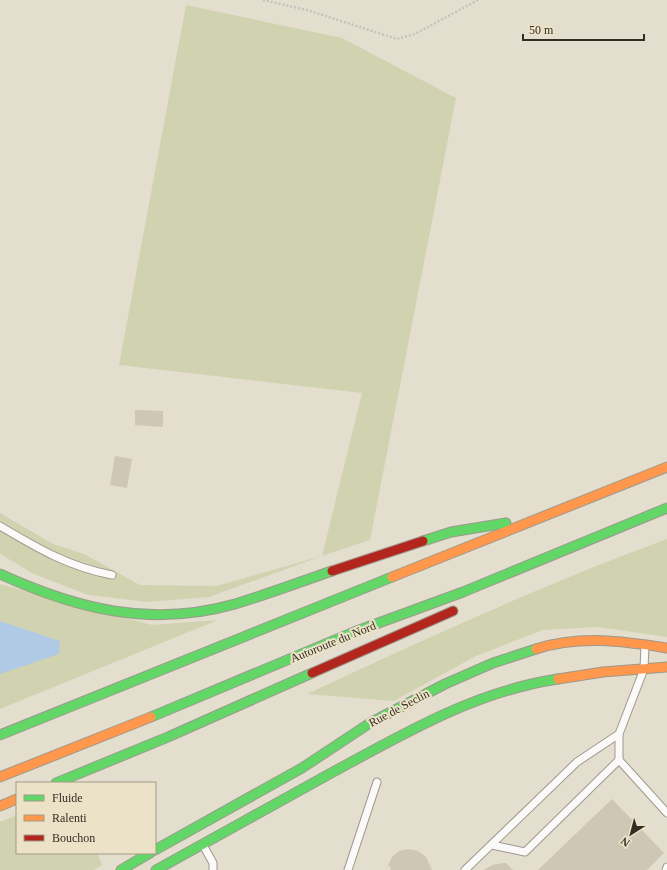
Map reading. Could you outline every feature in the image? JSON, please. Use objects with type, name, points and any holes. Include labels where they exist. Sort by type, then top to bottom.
[{"type":"main road","points":[[0,735],[667,467]]},
{"type":"main road","name":"Autoroute du Nord","points":[[0,777],[150,717],[354,632],[463,592],[667,508]]},
{"type":"main road","points":[[0,574],[35,591],[80,606],[121,614],[170,616],[216,609],[234,604],[451,532],[548,515]]},
{"type":"main road","points":[[58,782],[168,737],[454,610],[463,592]]},
{"type":"main road","name":"Rue de Seclin","points":[[156,849],[302,768],[370,723],[471,672],[532,650],[570,641],[607,640],[667,648]]},
{"type":"main road","name":"Rue de Seclin","points":[[156,870],[417,726],[472,701],[542,682],[604,672],[667,667]]},
{"type":"main road","points":[[0,806],[16,799]]},
{"type":"main road","points":[[121,870],[148,854]]},
{"type":"lane","points":[[0,526],[34,547],[65,562],[88,570],[112,575]]},
{"type":"lane","points":[[645,644],[644,669],[619,734],[619,760],[667,813]]},
{"type":"lane","points":[[465,870],[577,762],[619,734]]},
{"type":"lane","points":[[492,845],[525,852],[619,760]]},
{"type":"lane","points":[[348,870],[378,782]]},
{"type":"lane","points":[[203,845],[213,863],[213,870]]},
{"type":"path","points":[[263,0],[306,10],[397,39],[415,34],[478,0]]},
{"type":"green space","points":[[186,5],[342,38],[456,98],[370,540],[322,556],[362,393],[119,365]]},
{"type":"green space","points":[[0,513],[53,544],[84,554],[140,585],[216,586],[322,556],[209,597],[148,602],[88,595],[34,574],[0,554]]},
{"type":"green space","points":[[667,539],[667,637],[598,627],[543,630],[476,656],[394,701],[307,694],[530,593]]},
{"type":"green space","points":[[0,584],[152,625],[218,620],[0,709]]},
{"type":"green space","points":[[16,815],[16,854],[97,854],[102,865],[94,870],[0,870],[0,822]]},
{"type":"water","points":[[0,621],[60,641],[59,654],[0,674]]},
{"type":"building","points":[[135,410],[163,411],[163,427],[135,425]]},
{"type":"building","points":[[115,456],[132,459],[127,488],[110,485]]},
{"type":"building","points":[[612,799],[664,853],[647,870],[538,870]]},
{"type":"building","points":[[409,849],[418,851],[426,857],[432,870],[390,870],[391,867],[388,866],[392,857],[399,851]]},
{"type":"building","points":[[506,863],[513,870],[484,870],[492,865]]},
{"type":"traffic: fast","points":[[151,717],[354,632],[463,592],[667,508]]},
{"type":"traffic: fast","points":[[423,541],[451,532],[506,523]]},
{"type":"traffic: fast","points":[[0,574],[57,597],[86,605],[115,611],[144,614],[174,614],[204,611],[235,604],[332,571]]},
{"type":"traffic: fast","points":[[0,735],[392,577]]},
{"type":"traffic: fast","points":[[156,849],[302,768],[370,723],[445,684],[493,663],[536,649]]},
{"type":"traffic: fast","points":[[58,782],[168,737],[312,673]]},
{"type":"traffic: fast","points":[[156,870],[360,757],[442,715],[498,693],[558,679]]},
{"type":"traffic: fast","points":[[121,870],[148,854]]},
{"type":"traffic: slow","points":[[392,577],[667,467]]},
{"type":"traffic: slow","points":[[536,649],[568,642],[585,641],[634,643],[667,648]]},
{"type":"traffic: slow","points":[[558,679],[603,672],[667,667]]},
{"type":"traffic: slow","points":[[0,777],[151,717]]},
{"type":"traffic: slow","points":[[0,806],[16,799]]},
{"type":"traffic: jam","points":[[332,571],[423,541]]},
{"type":"traffic: jam","points":[[312,673],[453,611]]}]
